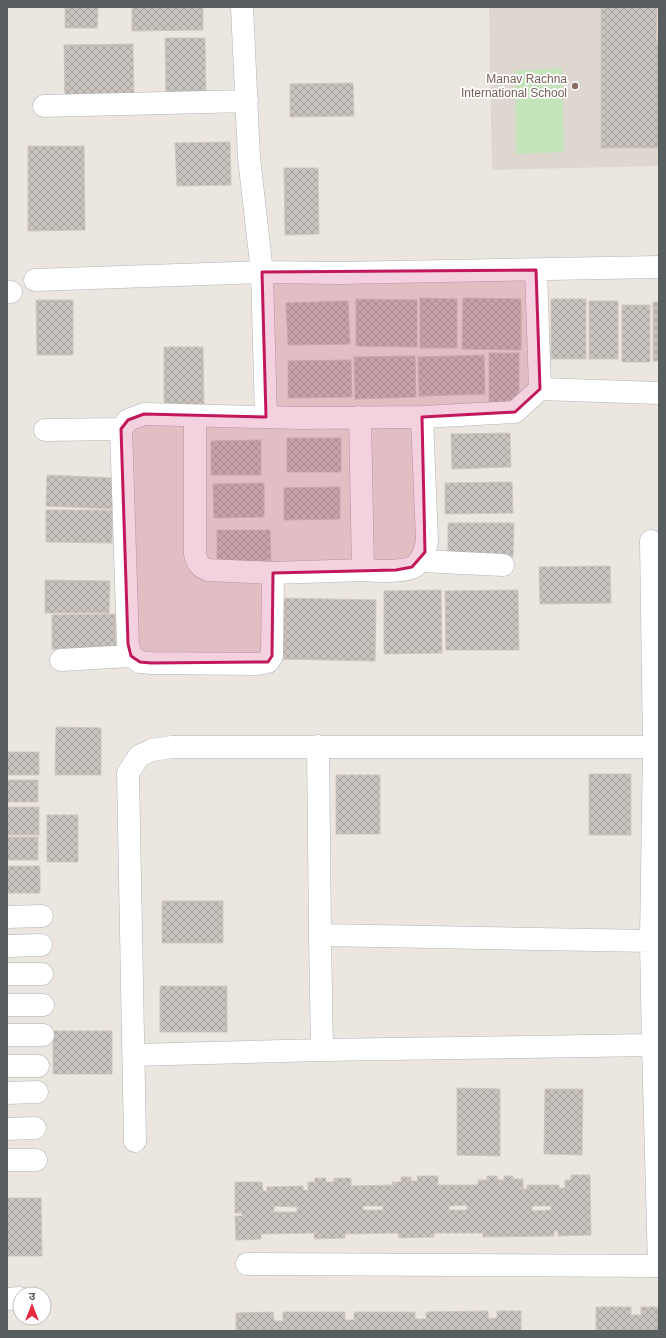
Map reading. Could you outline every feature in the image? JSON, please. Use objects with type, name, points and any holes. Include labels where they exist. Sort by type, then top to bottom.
[{"type":"street","points":[[242,7],[249,158],[262,272],[266,417]]},
{"type":"street","points":[[44,106],[246,101]]},
{"type":"street","points":[[35,280],[262,272],[340,273],[659,267]]},
{"type":"street","points":[[536,270],[540,389]]},
{"type":"street","points":[[131,656],[128,644],[121,429],[128,420],[144,414],[266,417],[422,417],[515,412],[540,389],[659,393]]},
{"type":"street","points":[[195,416],[195,554],[197,562],[202,568],[208,570],[273,573],[363,570],[377,571],[412,567],[420,561],[425,552],[426,541],[422,417]]},
{"type":"street","points":[[360,417],[363,570]]},
{"type":"street","points":[[45,430],[121,429]]},
{"type":"street","points":[[247,1264],[659,1266],[653,1045],[652,941],[654,747],[651,541]]},
{"type":"street","points":[[420,561],[503,565]]},
{"type":"street","points":[[60,660],[131,656],[140,662],[151,664],[257,664],[268,662],[272,656],[273,573]]},
{"type":"street","points":[[135,1141],[128,773],[139,756],[152,750],[166,748],[318,746],[654,747]]},
{"type":"street","points":[[318,746],[322,1050]]},
{"type":"street","points":[[7,917],[42,916]]},
{"type":"street","points":[[320,935],[652,941]]},
{"type":"street","points":[[7,946],[41,945]]},
{"type":"street","points":[[7,974],[42,974]]},
{"type":"street","points":[[7,1005],[43,1005]]},
{"type":"street","points":[[7,1035],[43,1035]]},
{"type":"street","points":[[134,1055],[322,1050],[653,1045]]},
{"type":"street","points":[[7,1066],[38,1066]]},
{"type":"street","points":[[7,1093],[37,1092]]},
{"type":"street","points":[[7,1129],[35,1128]]},
{"type":"street","points":[[7,1160],[36,1160]]},
{"type":"highlighted area","points":[[536,270],[540,389],[515,412],[422,417],[425,552],[412,567],[396,570],[273,573],[272,656],[268,662],[140,662],[131,656],[128,644],[121,429],[128,420],[144,414],[266,417],[262,272]]},
{"type":"shaded area","name":"Manav Rachna International School","points":[[489,7],[659,7],[659,166],[492,170]]},
{"type":"green space","points":[[562,68],[564,152],[516,154],[515,71]]},
{"type":"building","points":[[65,7],[98,7],[97,28],[65,28]]},
{"type":"building","points":[[132,7],[203,7],[203,30],[132,31]]},
{"type":"building","points":[[601,7],[657,7],[656,41],[659,38],[659,148],[601,148]]},
{"type":"building","points":[[165,38],[205,38],[206,96],[166,96]]},
{"type":"building","points":[[133,44],[134,99],[65,100],[64,45]]},
{"type":"building","points":[[353,83],[354,116],[290,117],[290,84]]},
{"type":"building","points":[[230,142],[231,185],[177,186],[175,143]]},
{"type":"building","points":[[28,146],[84,146],[85,230],[28,231]]},
{"type":"building","points":[[284,168],[318,168],[319,234],[285,235]]},
{"type":"building","points":[[420,298],[457,299],[457,348],[420,348]]},
{"type":"building","points":[[463,298],[521,299],[521,350],[462,349]]},
{"type":"building","points":[[356,299],[417,300],[417,347],[356,346]]},
{"type":"building","points":[[551,299],[586,299],[586,359],[551,359]]},
{"type":"building","points":[[36,300],[73,300],[73,355],[37,355]]},
{"type":"building","points":[[348,301],[350,344],[288,345],[286,303]]},
{"type":"building","points":[[589,301],[618,301],[618,359],[589,359]]},
{"type":"building","points":[[653,302],[659,302],[659,361],[653,361]]},
{"type":"building","points":[[622,305],[650,305],[650,362],[622,362]]},
{"type":"building","points":[[164,347],[203,347],[204,407],[164,407]]},
{"type":"building","points":[[489,353],[519,353],[519,403],[489,403]]},
{"type":"building","points":[[484,355],[485,394],[419,396],[418,357]]},
{"type":"building","points":[[415,356],[416,397],[355,399],[354,357]]},
{"type":"building","points":[[351,360],[352,397],[288,398],[288,361]]},
{"type":"building","points":[[510,433],[511,467],[452,469],[451,434]]},
{"type":"building","points":[[287,438],[341,438],[341,472],[287,472]]},
{"type":"building","points":[[261,440],[261,475],[211,475],[211,441]]},
{"type":"building","points":[[47,475],[114,478],[113,509],[46,506]]},
{"type":"building","points":[[512,482],[513,513],[445,514],[445,483]]},
{"type":"building","points":[[264,483],[264,517],[214,518],[213,484]]},
{"type":"building","points":[[340,487],[340,519],[284,520],[284,488]]},
{"type":"building","points":[[46,510],[112,510],[112,543],[46,542]]},
{"type":"building","points":[[448,523],[514,523],[513,557],[448,556]]},
{"type":"building","points":[[217,530],[270,530],[271,561],[217,561]]},
{"type":"building","points":[[610,566],[611,603],[540,604],[539,567]]},
{"type":"building","points":[[45,580],[110,581],[109,613],[45,613]]},
{"type":"building","points":[[441,590],[442,653],[384,654],[384,591]]},
{"type":"building","points":[[518,590],[519,650],[446,650],[445,591]]},
{"type":"building","points":[[279,598],[376,600],[375,661],[278,659]]},
{"type":"building","points":[[115,614],[116,648],[52,649],[52,615]]},
{"type":"building","points":[[56,727],[101,728],[101,775],[55,775]]},
{"type":"building","points":[[7,752],[39,752],[39,775],[7,775]]},
{"type":"building","points":[[589,774],[631,774],[631,835],[589,835]]},
{"type":"building","points":[[336,775],[380,775],[380,834],[336,834]]},
{"type":"building","points":[[7,780],[38,780],[38,802],[7,802]]},
{"type":"building","points":[[7,807],[39,807],[39,835],[7,835]]},
{"type":"building","points":[[47,815],[78,815],[78,862],[47,862]]},
{"type":"building","points":[[7,837],[38,837],[38,860],[7,860]]},
{"type":"building","points":[[7,866],[40,866],[40,893],[7,893]]},
{"type":"building","points":[[162,901],[223,901],[223,943],[162,943]]},
{"type":"building","points":[[160,986],[227,986],[227,1032],[160,1032]]},
{"type":"building","points":[[53,1031],[112,1031],[112,1074],[53,1074]]},
{"type":"building","points":[[457,1088],[500,1089],[500,1156],[457,1155]]},
{"type":"building","points":[[545,1089],[583,1089],[582,1155],[544,1154]]},
{"type":"building","points":[[571,1175],[590,1175],[591,1235],[558,1236],[558,1231],[554,1231],[554,1236],[483,1237],[483,1233],[434,1233],[434,1237],[399,1238],[398,1233],[345,1234],[345,1238],[314,1239],[314,1233],[261,1234],[261,1239],[236,1240],[235,1216],[242,1216],[242,1213],[235,1213],[235,1182],[262,1182],[263,1191],[267,1191],[267,1187],[303,1186],[303,1190],[308,1190],[308,1182],[315,1182],[315,1178],[326,1178],[326,1182],[334,1182],[334,1178],[351,1178],[351,1186],[393,1185],[392,1182],[401,1182],[401,1177],[411,1177],[411,1181],[418,1181],[417,1176],[438,1176],[438,1185],[478,1185],[478,1180],[487,1180],[487,1176],[497,1176],[498,1180],[504,1180],[504,1176],[513,1176],[513,1179],[523,1179],[523,1189],[527,1189],[527,1185],[559,1185],[559,1188],[565,1188],[565,1180],[571,1180]],"holes":[[[467,1205],[467,1210],[449,1210],[449,1206]],[[274,1206],[297,1207],[297,1212],[274,1212]],[[363,1206],[383,1206],[383,1210],[363,1210]],[[532,1206],[551,1206],[551,1210],[532,1211]]]},
{"type":"building","points":[[7,1198],[41,1198],[42,1256],[7,1256]]},
{"type":"building","points":[[596,1307],[631,1307],[631,1315],[641,1315],[641,1307],[659,1307],[659,1331],[596,1330]]},
{"type":"building","points":[[488,1311],[488,1319],[497,1318],[497,1311],[521,1311],[521,1331],[236,1331],[236,1313],[273,1312],[274,1321],[283,1321],[283,1312],[345,1312],[345,1320],[354,1320],[354,1312],[415,1312],[415,1319],[426,1319],[426,1312]]},
{"type":"place","name":"Manav Rachna International School","points":[[575,86]]}]
